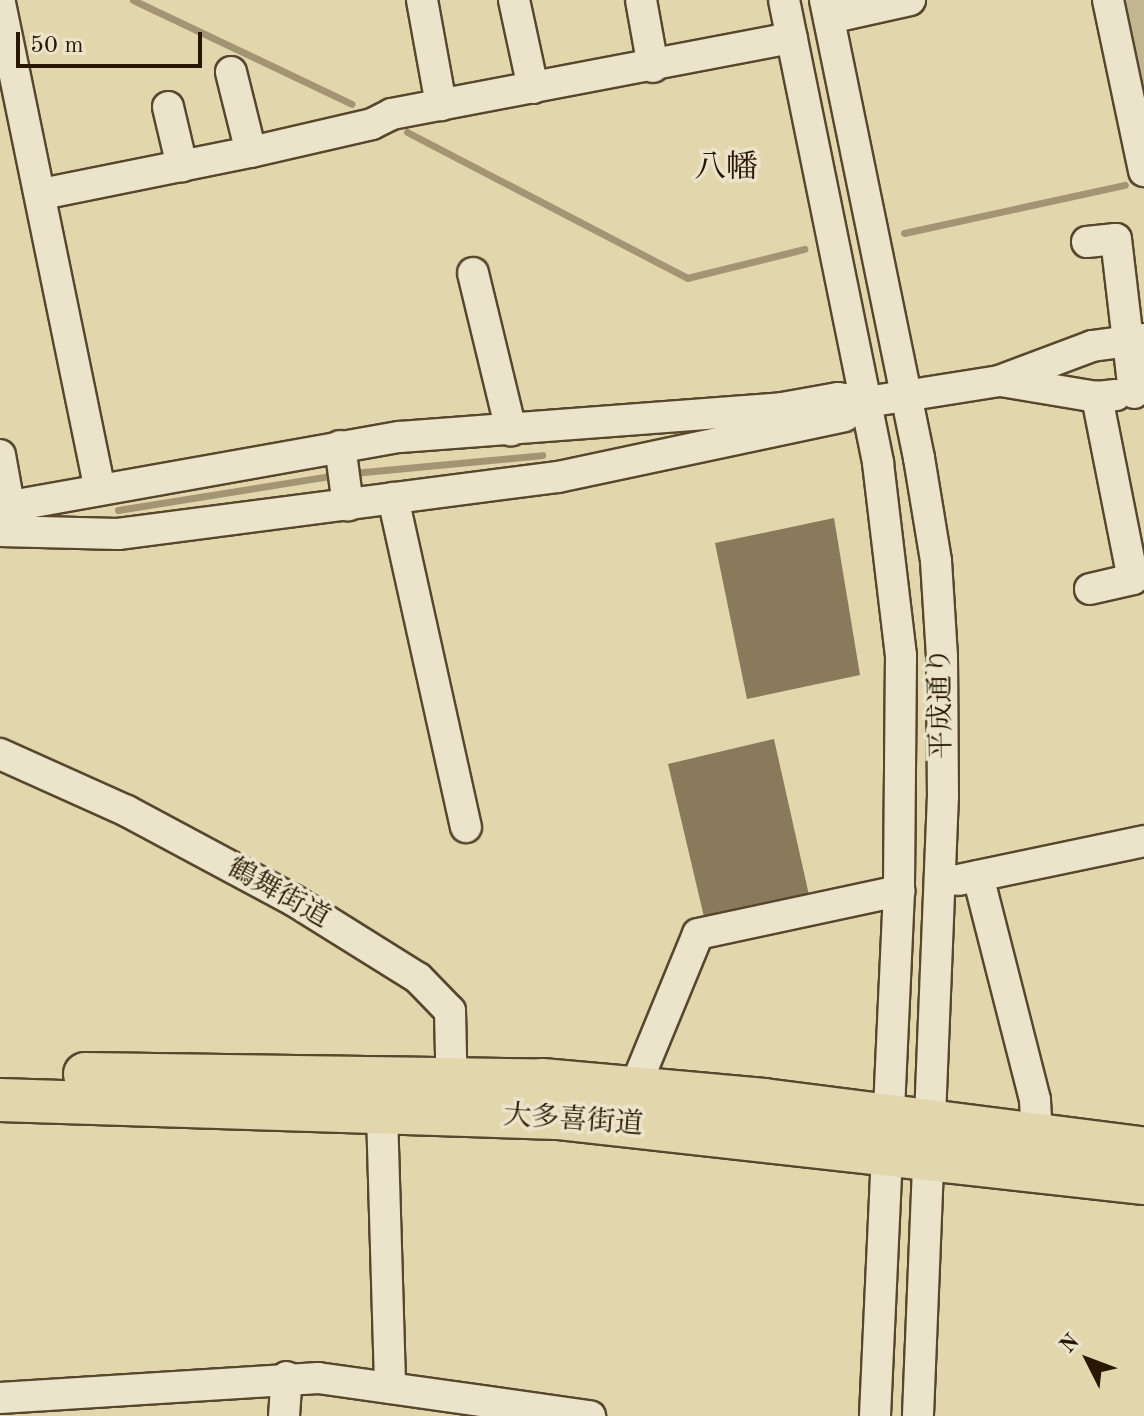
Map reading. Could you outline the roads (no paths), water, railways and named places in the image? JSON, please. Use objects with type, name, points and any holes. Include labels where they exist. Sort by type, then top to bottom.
[{"type":"highway","name":"大多喜街道","points":[[0,1075],[453,1094],[635,1087],[1144,1183]]},
{"type":"highway","name":"大多喜街道","points":[[0,1100],[382,1113],[453,1094],[643,1125],[886,1136]]},
{"type":"highway","name":"大多喜街道","points":[[929,1142],[1037,1137],[1144,1149]]},
{"type":"street","points":[[422,0],[441,105]]},
{"type":"street","points":[[514,0],[533,88]]},
{"type":"street","points":[[641,0],[653,67]]},
{"type":"street","name":"平成通り","points":[[784,0],[867,402],[901,655],[899,891],[875,1416]]},
{"type":"street","points":[[827,9],[910,0]]},
{"type":"street","points":[[1108,0],[1144,171]]},
{"type":"street","points":[[0,3],[42,194],[99,487]]},
{"type":"street","name":"平成通り","points":[[827,9],[907,394],[936,561],[941,630],[940,884],[918,1416]]},
{"type":"street","points":[[42,194],[251,152],[441,105],[653,67],[792,38]]},
{"type":"street","points":[[231,72],[251,152]]},
{"type":"street","points":[[168,107],[182,166]]},
{"type":"street","points":[[999,381],[1097,397],[1139,393],[1136,340],[1116,239],[1087,242]]},
{"type":"street","points":[[473,273],[511,430]]},
{"type":"street","points":[[3,515],[99,487],[340,446],[838,398],[867,402],[999,381],[1092,346],[1136,340]]},
{"type":"street","points":[[1090,589],[1133,579],[1097,397]]},
{"type":"street","points":[[3,515],[118,534],[348,505],[558,477],[843,417],[867,402]]},
{"type":"street","points":[[340,446],[348,505]]},
{"type":"street","points":[[0,455],[3,515]]},
{"type":"street","points":[[393,498],[466,827]]},
{"type":"street","name":"鶴舞街道","points":[[0,754],[127,811],[356,937],[429,987],[450,1011],[453,1094]]},
{"type":"street","points":[[940,884],[1144,841]]},
{"type":"street","points":[[978,876],[1035,1100],[1037,1137]]},
{"type":"street","points":[[635,1087],[698,934],[899,891]]},
{"type":"street","points":[[382,1113],[390,1388]]},
{"type":"street","points":[[284,1416],[287,1377]]},
{"type":"street","points":[[0,1398],[79,1405],[287,1377],[390,1388],[467,1408],[590,1416]]},
{"type":"waterway","points":[[133,0],[352,104]]},
{"type":"waterway","points":[[407,132],[687,278],[804,249]]},
{"type":"waterway","points":[[904,233],[1125,185]]},
{"type":"waterway","points":[[353,473],[542,455]]},
{"type":"waterway","points":[[118,510],[337,475]]},
{"type":"district","name":"八幡","points":[[726,169]]}]
